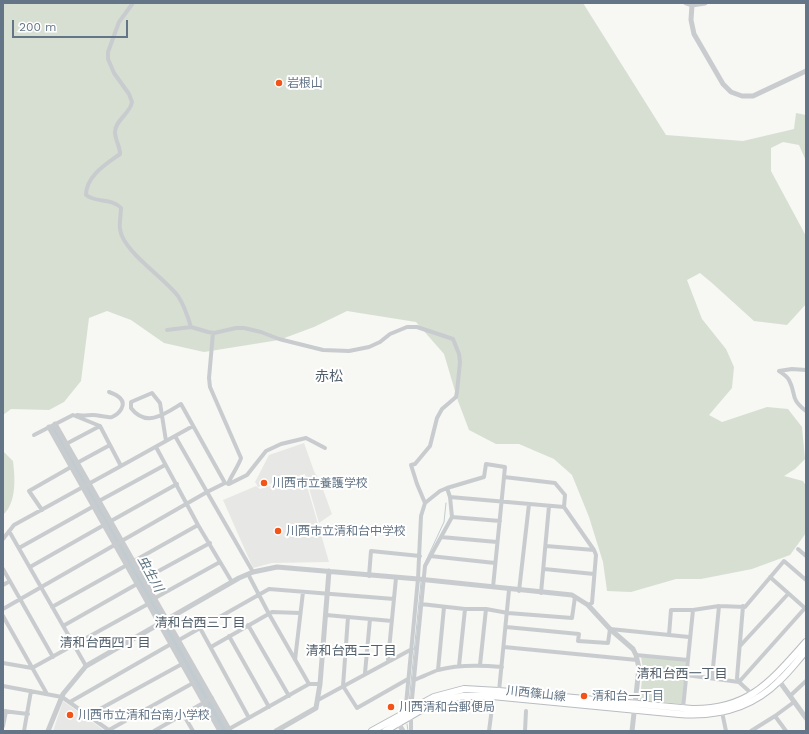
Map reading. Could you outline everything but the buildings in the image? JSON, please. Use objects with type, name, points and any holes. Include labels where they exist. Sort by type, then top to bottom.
[{"type":"main road","name":"川西篠山線","points":[[385,731],[397,721],[434,697],[450,692],[477,689],[693,715],[722,712],[748,703],[769,690],[806,642]]},
{"type":"main road","name":"川西篠山線","points":[[408,714],[433,703],[463,696],[478,695],[635,707],[683,708],[698,710],[716,708],[738,701],[777,679],[806,651]]},
{"type":"main road","name":"川西篠山線","points":[[372,731],[397,721]]},
{"type":"street","points":[[133,3],[119,22],[108,52],[109,64],[129,94],[132,106],[116,127],[115,132],[120,154],[97,172],[89,182],[86,189],[86,195],[90,198],[113,202],[122,208],[119,228],[125,242],[132,251],[178,296],[192,327]]},
{"type":"street","points":[[686,3],[692,5],[705,3]]},
{"type":"street","points":[[692,5],[691,20],[694,34],[723,84],[731,92],[742,96],[753,96],[806,71]]},
{"type":"street","points":[[167,330],[192,327],[208,332],[214,332],[244,328],[261,332],[278,339],[323,350],[349,351],[369,347],[380,342],[390,334],[407,327],[417,327],[453,338],[459,354],[460,362],[458,392],[456,397],[442,409],[437,418],[430,446],[415,464],[412,465],[417,484],[425,503],[422,516],[420,556],[421,604],[414,680],[408,714]]},
{"type":"street","points":[[214,332],[209,378],[210,387],[241,458],[228,484],[247,475],[266,451],[281,444],[306,438],[325,448]]},
{"type":"street","points":[[805,371],[792,369],[779,370],[789,379],[795,400],[798,405],[806,411]]},
{"type":"street","points":[[34,435],[73,415],[110,417],[117,414],[121,411],[122,401],[119,396],[109,392]]},
{"type":"street","points":[[3,609],[225,483],[181,404],[162,415],[148,419],[136,414],[131,408],[131,402],[152,393],[160,403],[162,415],[166,441]]},
{"type":"street","points":[[73,415],[100,426],[121,466]]},
{"type":"street","points":[[55,424],[230,730],[309,684],[320,684]]},
{"type":"street","points":[[66,444],[100,426]]},
{"type":"street","points":[[3,539],[14,525],[193,426]]},
{"type":"street","points":[[49,427],[220,731]]},
{"type":"street","points":[[175,436],[208,492],[251,573],[259,595],[309,684]]},
{"type":"street","points":[[77,463],[110,445]]},
{"type":"street","points":[[156,447],[198,525],[232,582]]},
{"type":"street","points":[[425,503],[440,491],[484,477],[486,464],[505,467],[493,587]]},
{"type":"street","points":[[99,501],[165,465]]},
{"type":"street","points":[[42,510],[29,491],[71,466]]},
{"type":"street","points":[[504,477],[555,483],[565,495],[564,507],[596,555],[592,603],[588,605]]},
{"type":"street","points":[[111,521],[177,484]]},
{"type":"street","points":[[411,731],[408,714],[408,678],[421,580],[425,566],[452,517],[450,497],[447,488]]},
{"type":"street","points":[[450,497],[564,507]]},
{"type":"street","points":[[519,590],[529,504]]},
{"type":"street","points":[[19,548],[94,506]]},
{"type":"street","points":[[542,593],[550,506]]},
{"type":"street","points":[[452,517],[500,521]]},
{"type":"street","points":[[30,567],[104,525]]},
{"type":"street","points":[[134,561],[198,525]]},
{"type":"street","points":[[10,531],[86,666]]},
{"type":"street","points":[[441,537],[497,542]]},
{"type":"street","points":[[144,579],[210,543]]},
{"type":"street","points":[[546,546],[594,550]]},
{"type":"street","points":[[798,549],[806,556]]},
{"type":"street","points":[[369,576],[371,551],[420,556]]},
{"type":"street","points":[[430,556],[495,563]]},
{"type":"street","points":[[669,635],[671,610],[693,610],[719,606],[745,607],[784,561],[806,580]]},
{"type":"street","points":[[155,598],[220,562]]},
{"type":"street","points":[[52,607],[127,565]]},
{"type":"street","points":[[48,731],[63,694],[86,666],[232,582],[251,573],[277,567],[572,595],[588,605],[610,629],[633,649],[637,657],[639,668],[632,731]]},
{"type":"street","points":[[3,569],[53,657]]},
{"type":"street","points":[[544,569],[594,574]]},
{"type":"street","points":[[276,731],[316,708],[320,684],[329,572]]},
{"type":"street","points":[[738,682],[806,609],[770,577]]},
{"type":"street","points":[[388,660],[396,578]]},
{"type":"street","points":[[3,584],[10,581]]},
{"type":"street","points":[[64,626],[137,584]]},
{"type":"street","points":[[179,640],[269,589],[394,600]]},
{"type":"street","points":[[499,691],[508,613],[509,590]]},
{"type":"street","points":[[295,660],[302,592]]},
{"type":"street","points":[[739,646],[788,594]]},
{"type":"street","points":[[421,604],[572,618],[575,597]]},
{"type":"street","points":[[3,663],[32,668],[148,604]]},
{"type":"street","points":[[712,678],[719,606]]},
{"type":"street","points":[[738,682],[739,646],[743,606]]},
{"type":"street","points":[[438,670],[444,607]]},
{"type":"street","points":[[459,666],[465,609]]},
{"type":"street","points":[[480,665],[486,609]]},
{"type":"street","points":[[683,708],[693,610]]},
{"type":"street","points":[[211,647],[272,612],[300,613]]},
{"type":"street","points":[[326,615],[392,621]]},
{"type":"street","points":[[3,616],[47,694]]},
{"type":"street","points":[[348,616],[343,686],[357,708],[408,678]]},
{"type":"street","points":[[365,673],[370,619]]},
{"type":"street","points":[[248,625],[289,696]]},
{"type":"street","points":[[506,627],[579,634],[578,641],[608,644],[610,629]]},
{"type":"street","points":[[200,628],[249,718]]},
{"type":"street","points":[[610,629],[690,637]]},
{"type":"street","points":[[229,636],[269,707]]},
{"type":"street","points":[[70,702],[171,644]]},
{"type":"street","points":[[504,647],[688,660]]},
{"type":"street","points":[[318,700],[388,660],[412,649]]},
{"type":"street","points":[[89,715],[182,664]]},
{"type":"street","points":[[414,680],[438,670],[459,666],[480,665],[502,667]]},
{"type":"street","points":[[686,675],[738,682],[752,694]]},
{"type":"street","points":[[777,679],[806,718]]},
{"type":"street","points":[[790,696],[806,681]]},
{"type":"street","points":[[3,686],[62,697],[110,730],[193,683]]},
{"type":"street","points":[[24,731],[31,691]]},
{"type":"street","points":[[154,731],[212,698]]},
{"type":"street","points":[[750,731],[756,729],[794,702]]},
{"type":"street","points":[[489,731],[492,708]]},
{"type":"street","points":[[3,726],[4,711],[28,714]]},
{"type":"street","points":[[525,731],[526,711]]},
{"type":"street","points":[[722,712],[726,731]]},
{"type":"street","points":[[183,714],[193,731]]},
{"type":"street","points":[[775,716],[786,731]]},
{"type":"street","points":[[397,721],[402,731]]},
{"type":"shaded area","points":[[3,3],[583,3],[666,135],[743,141],[794,129],[796,113],[806,115],[806,161],[799,145],[783,142],[771,148],[771,171],[806,236],[806,304],[787,325],[754,321],[700,273],[687,280],[702,319],[726,349],[734,367],[732,388],[709,415],[722,422],[767,407],[788,409],[802,427],[805,459],[795,469],[784,476],[803,481],[806,486],[806,533],[790,555],[752,569],[701,579],[676,579],[631,592],[607,591],[603,562],[589,517],[572,475],[554,459],[519,444],[496,444],[469,430],[458,401],[444,354],[416,322],[347,311],[314,327],[279,340],[204,352],[164,343],[131,320],[107,311],[89,318],[81,381],[64,402],[49,410],[11,409],[3,415]]},
{"type":"shaded area","name":"川西市立養護学校","points":[[304,443],[332,514],[319,523],[305,474],[258,487],[255,482],[269,455]]},
{"type":"shaded area","points":[[3,451],[13,461],[14,490],[8,510],[3,515]]},
{"type":"shaded area","name":"川西市立清和台中学校","points":[[304,476],[329,562],[272,563],[253,568],[223,500],[256,486],[260,489]]},
{"type":"shaded area","points":[[641,657],[686,661],[682,704],[640,700],[643,669]]},
{"type":"shaded area","name":"川西市立清和台南小学校","points":[[63,701],[105,731],[53,731]]},
{"type":"waterway","name":"虫生川","points":[[54,428],[225,731]]},
{"type":"waterway","points":[[424,565],[444,522],[446,503]]},
{"type":"waterway","points":[[409,703],[421,582]]},
{"type":"waterway","points":[[407,724],[408,731]]},
{"type":"place","name":"岩根山","points":[[279,83]]},
{"type":"place","name":"川西市立養護学校","points":[[264,483]]},
{"type":"place","name":"川西市立清和台中学校","points":[[278,531]]},
{"type":"place","name":"清和台一丁目","points":[[584,696]]},
{"type":"place","name":"川西清和台郵便局","points":[[391,707]]},
{"type":"place","name":"川西市立清和台南小学校","points":[[70,715]]},
{"type":"district","name":"赤松","points":[[329,377]]},
{"type":"district","name":"清和台西三丁目","points":[[200,623]]},
{"type":"district","name":"清和台西四丁目","points":[[105,643]]},
{"type":"district","name":"清和台西二丁目","points":[[351,651]]},
{"type":"district","name":"清和台西一丁目","points":[[682,674]]}]
